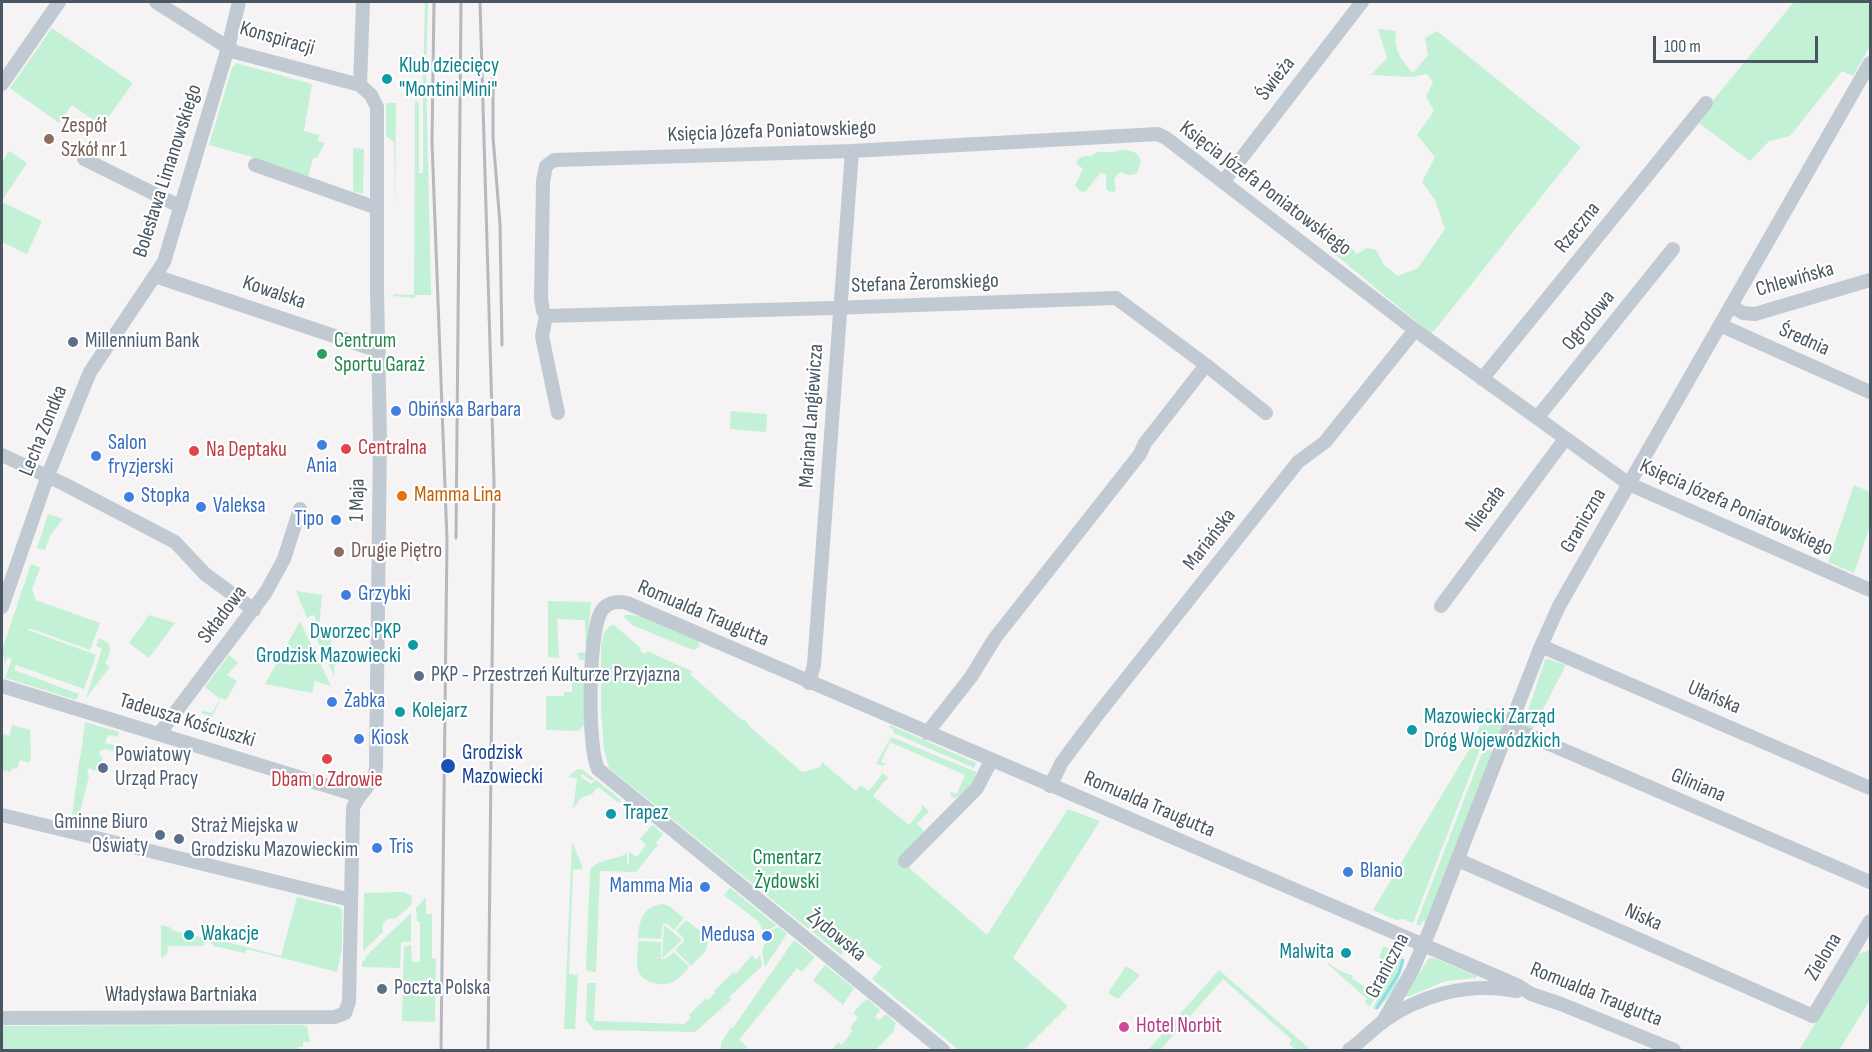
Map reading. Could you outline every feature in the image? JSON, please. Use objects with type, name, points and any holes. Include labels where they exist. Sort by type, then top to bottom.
[{"type":"street","points":[[2,84],[59,2]]},
{"type":"street","name":"Konspiracji","points":[[156,2],[235,52],[360,85]]},
{"type":"street","name":"Bolesława Limanowskiego","points":[[90,372],[164,262],[228,48],[239,2]]},
{"type":"street","points":[[360,85],[363,2]]},
{"type":"street","name":"Świeża","points":[[1223,182],[1362,2]]},
{"type":"street","name":"Graniczna","points":[[1382,1023],[1412,971],[1423,946],[1541,646],[1560,606],[1870,63]]},
{"type":"street","name":"1 Maja","points":[[349,999],[353,808],[374,779],[376,768],[380,351],[378,115],[375,100],[360,85]]},
{"type":"street","name":"Rzeczna","points":[[1482,379],[1706,103]]},
{"type":"street","name":"Księcia Józefa Poniatowskiego","points":[[546,316],[541,299],[543,181],[546,166],[554,160],[852,151],[1152,134],[1166,138],[1415,330],[1629,484],[1870,590]]},
{"type":"street","name":"Mariana Langiewicza","points":[[809,683],[814,664],[852,151]]},
{"type":"street","points":[[84,159],[181,207]]},
{"type":"street","points":[[255,165],[377,208]]},
{"type":"street","name":"Ogrodowa","points":[[1537,418],[1673,249]]},
{"type":"street","name":"Kowalska","points":[[156,276],[380,351]]},
{"type":"street","name":"Chlewińska","points":[[1731,306],[1743,313],[1755,314],[1870,280]]},
{"type":"street","name":"Stefana Żeromskiego","points":[[546,316],[1116,298],[1266,413]]},
{"type":"street","points":[[546,316],[543,336],[558,413]]},
{"type":"street","name":"Średnia","points":[[1720,325],[1870,392]]},
{"type":"street","name":"Mariańska","points":[[1050,786],[1062,762],[1095,718],[1298,462],[1325,442],[1415,330]]},
{"type":"street","points":[[927,733],[971,676],[995,638],[1140,454],[1145,443],[1206,365]]},
{"type":"street","name":"Lecha Zondka","points":[[2,607],[48,475],[90,372]]},
{"type":"street","name":"Niecała","points":[[1441,606],[1565,439]]},
{"type":"street","points":[[2,455],[48,475],[175,542],[205,574],[254,609]]},
{"type":"street","name":"Składowa","points":[[159,734],[254,609],[279,570],[300,509]]},
{"type":"street","name":"Romualda Traugutta","points":[[595,761],[591,723],[593,644],[597,619],[608,605],[616,602],[627,603],[1519,986],[1531,994],[1674,1050]]},
{"type":"street","name":"Ułańska","points":[[1541,646],[1870,788]]},
{"type":"street","name":"Tadeusza Kościuszki","points":[[2,686],[360,796]]},
{"type":"street","name":"Gliniana","points":[[1510,727],[1870,882]]},
{"type":"street","name":"Żydowska","points":[[595,761],[603,775],[943,1050]]},
{"type":"street","points":[[905,861],[977,788],[991,761]]},
{"type":"street","points":[[2,815],[351,900]]},
{"type":"street","name":"Niska","points":[[1458,857],[1465,863],[1813,1016]]},
{"type":"street","name":"Zielona","points":[[1813,1016],[1870,921]]},
{"type":"street","points":[[1349,1050],[1382,1023],[1446,991],[1480,987],[1502,988],[1531,994]]},
{"type":"street","name":"Władysława Bartniaka","points":[[2,1018],[335,1017],[345,1013],[349,999]]},
{"type":"green space","points":[[425,2],[428,2],[426,75],[431,295],[415,295],[415,298],[393,296],[393,294],[414,295],[415,101],[419,106],[419,173],[423,173]]},
{"type":"green space","points":[[1794,2],[1870,2],[1870,46],[1853,76],[1842,71],[1790,136],[1769,141],[1750,161],[1696,121]]},
{"type":"green space","points":[[52,28],[133,83],[102,126],[72,105],[59,123],[10,88]]},
{"type":"green space","points":[[1378,29],[1396,31],[1399,54],[1413,73],[1428,55],[1425,38],[1437,31],[1581,147],[1434,331],[1430,333],[1331,251],[1340,235],[1357,254],[1367,248],[1376,250],[1384,265],[1398,276],[1418,268],[1445,229],[1435,200],[1422,182],[1435,157],[1417,135],[1434,111],[1426,97],[1433,82],[1427,74],[1412,77],[1371,75],[1387,58]]},
{"type":"green space","points":[[236,63],[312,84],[304,131],[319,135],[318,141],[325,143],[317,158],[313,158],[308,178],[249,156],[209,145],[232,68]]},
{"type":"green space","points":[[386,103],[396,103],[395,206],[394,142],[386,136]]},
{"type":"green space","points":[[353,148],[364,149],[363,194],[353,191]]},
{"type":"green space","points":[[1120,150],[1136,153],[1140,163],[1136,174],[1128,175],[1121,172],[1116,176],[1114,192],[1106,188],[1106,174],[1100,173],[1084,192],[1075,186],[1083,169],[1076,163],[1079,159],[1098,152]]},
{"type":"green space","points":[[9,151],[27,163],[3,199],[2,162]]},
{"type":"green space","points":[[2,202],[42,221],[27,254],[2,242]]},
{"type":"green space","points":[[731,411],[767,414],[766,432],[730,429]]},
{"type":"green space","points":[[1854,485],[1870,492],[1870,526],[1854,573],[1828,562]]},
{"type":"green space","points":[[48,514],[63,519],[50,536],[45,550],[37,548]]},
{"type":"green space","points":[[31,564],[40,568],[32,589],[36,600],[100,623],[90,650],[29,628],[28,630],[96,655],[84,689],[16,665],[14,670],[79,694],[76,700],[5,678],[12,659],[7,657],[5,664],[2,650]]},
{"type":"green space","points":[[296,591],[322,595],[319,628],[331,630],[330,662],[335,663],[334,676],[311,627],[315,627],[315,616],[307,618]]},
{"type":"green space","points":[[548,601],[591,602],[586,660],[580,660],[577,653],[586,652],[585,620],[557,619],[559,658],[548,657]]},
{"type":"green space","points":[[149,615],[175,623],[149,658],[129,643]]},
{"type":"green space","points":[[625,615],[640,616],[698,641],[700,646],[694,650],[632,625],[624,617]]},
{"type":"green space","points":[[300,621],[331,686],[315,681],[312,693],[265,684]]},
{"type":"green space","name":"Cmentarz Żydowski","points":[[614,625],[641,648],[640,651],[645,654],[647,651],[692,671],[690,674],[802,772],[820,767],[822,762],[856,791],[860,785],[869,791],[883,773],[889,779],[886,779],[873,796],[909,825],[922,809],[922,805],[929,811],[917,824],[924,831],[900,860],[987,935],[1068,809],[1100,821],[1013,958],[1068,1006],[1024,1050],[959,1050],[872,979],[882,967],[850,943],[841,955],[609,768],[604,750],[601,710],[601,646],[604,632]]},
{"type":"green space","points":[[99,638],[109,645],[110,651],[105,663],[110,667],[86,698],[102,649],[96,646]]},
{"type":"green space","points":[[229,655],[238,663],[227,675],[237,681],[226,700],[221,698],[212,717],[201,713],[203,711],[212,713],[220,699],[205,687]]},
{"type":"green space","points":[[1545,660],[1566,665],[1532,730],[1523,726]]},
{"type":"green space","points":[[572,674],[584,674],[584,725],[578,731],[546,730],[546,696],[564,696],[564,692],[572,692]]},
{"type":"green space","points":[[1487,708],[1507,717],[1497,744],[1476,739],[1475,742],[1482,744],[1413,923],[1404,919],[1396,920],[1373,910],[1473,743]]},
{"type":"green space","points":[[85,722],[119,732],[118,737],[110,735],[107,737],[105,743],[115,745],[114,751],[105,749],[100,751],[99,755],[103,758],[99,771],[90,768],[87,770],[89,776],[77,824],[71,823]]},
{"type":"green space","points":[[12,725],[30,730],[31,757],[29,763],[20,760],[17,769],[13,768],[10,772],[2,770],[2,734],[10,736]]},
{"type":"green space","points":[[890,725],[976,763],[974,768],[894,733]]},
{"type":"green space","points":[[891,737],[976,772],[971,784],[954,798],[950,795],[951,792],[957,794],[965,775],[890,742],[881,762],[885,764],[884,766],[876,764]]},
{"type":"green space","points":[[1489,750],[1494,752],[1426,922],[1423,921],[1420,926],[1416,924],[1482,753]]},
{"type":"green space","points":[[582,769],[594,779],[592,781],[582,774],[580,776],[591,784],[596,780],[621,800],[619,803],[598,787],[592,794],[581,798],[573,809],[577,778],[568,777],[576,770]]},
{"type":"green space","points":[[652,825],[663,834],[656,843],[658,845],[636,872],[600,871],[596,972],[588,971],[586,968],[590,870],[602,861],[627,853],[629,864],[629,852],[637,857],[646,845],[640,839]]},
{"type":"green space","points":[[572,842],[582,869],[573,870],[569,974],[578,975],[575,1029],[564,1029]]},
{"type":"green space","points":[[730,888],[777,926],[763,931],[758,921],[724,895]]},
{"type":"green space","points":[[404,892],[412,896],[411,905],[395,919],[385,921],[383,932],[363,951],[364,893]]},
{"type":"green space","points":[[297,897],[339,907],[342,911],[342,949],[337,972],[247,949],[245,953],[214,946],[210,942],[204,943],[203,946],[168,946],[167,955],[161,958],[161,925],[174,931],[281,956]]},
{"type":"green space","points":[[426,897],[426,914],[432,914],[432,958],[436,959],[435,1022],[402,1021],[404,947],[411,945],[412,962],[420,962],[420,922],[417,921],[416,908]]},
{"type":"green space","points":[[663,904],[684,918],[674,930],[666,923],[663,924],[661,939],[638,938],[643,915],[656,905]]},
{"type":"green space","points":[[411,913],[411,942],[401,942],[400,968],[362,967],[366,956]]},
{"type":"green space","points":[[686,920],[704,934],[708,943],[705,952],[691,966],[675,950],[684,941],[676,931]]},
{"type":"green space","points":[[664,925],[682,940],[663,958],[662,957]]},
{"type":"green space","points":[[779,927],[787,934],[765,967],[762,952],[765,942],[764,933]]},
{"type":"green space","points":[[794,940],[815,957],[802,972],[797,968],[739,1040],[747,1047],[744,1050],[721,1050],[721,1043],[731,1027],[733,1028]]},
{"type":"green space","points":[[638,941],[661,942],[661,959],[665,959],[674,952],[689,967],[670,983],[660,984],[649,981],[638,970]]},
{"type":"green space","points":[[1394,941],[1400,948],[1402,957],[1399,978],[1382,1005],[1375,1010],[1373,1008],[1398,959]]},
{"type":"green space","points":[[1383,946],[1393,950],[1395,959],[1370,1007],[1365,1002],[1367,999],[1328,964],[1353,976],[1352,979],[1374,992],[1387,962],[1379,958]]},
{"type":"green space","points":[[1870,950],[1870,1000],[1839,1050],[1799,1050],[1858,954]]},
{"type":"green space","points":[[752,955],[756,960],[760,955],[762,966],[729,997],[731,1000],[695,1032],[594,1030],[586,1020],[587,983],[596,983],[594,1021],[684,1024],[691,1018],[689,1015],[706,998],[708,1000],[734,972],[736,974]]},
{"type":"green space","points":[[1429,958],[1477,976],[1476,978],[1446,981],[1407,997],[1405,995]]},
{"type":"green space","points":[[825,965],[854,988],[843,1005],[813,980]]},
{"type":"green space","points":[[1126,966],[1140,975],[1118,999],[1108,993]]},
{"type":"green space","points":[[1219,970],[1311,1050],[1295,1050],[1289,1044],[1292,1040],[1223,979],[1160,1050],[1148,1050]]},
{"type":"green space","points":[[868,999],[880,1010],[875,1017],[879,1020],[886,1014],[896,1023],[893,1032],[876,1050],[832,1050],[838,1042],[842,1045],[853,1030],[850,1028],[858,1017],[853,1013]]},
{"type":"green space","points":[[2,1026],[307,1026],[310,1042],[303,1042],[303,1047],[298,1047],[298,1050],[2,1050]]},
{"type":"waterway","points":[[1377,1008],[1399,973],[1403,960]]},
{"type":"railway","points":[[434,2],[432,142],[447,540],[441,1050]]},
{"type":"railway","points":[[456,538],[461,2]]},
{"type":"railway","points":[[480,2],[494,482],[488,1050]]},
{"type":"railway","points":[[493,62],[493,137],[500,224],[502,345]]},
{"type":"place","name":"Klub dziecięcy \"Montini Mini\"","points":[[387,79]]},
{"type":"place","name":"Zespół Szkół nr 1","points":[[49,139]]},
{"type":"place","name":"Millennium Bank","points":[[73,342]]},
{"type":"place","name":"Centrum Sportu Garaż","points":[[322,354]]},
{"type":"place","name":"Obińska Barbara","points":[[396,411]]},
{"type":"place","name":"Ania","points":[[322,445]]},
{"type":"place","name":"Centralna","points":[[346,449]]},
{"type":"place","name":"Na Deptaku","points":[[194,451]]},
{"type":"place","name":"Salon fryzjerski","points":[[96,456]]},
{"type":"place","name":"Mamma Lina","points":[[402,496]]},
{"type":"place","name":"Stopka","points":[[129,497]]},
{"type":"place","name":"Valeksa","points":[[201,507]]},
{"type":"place","name":"Tipo","points":[[336,520]]},
{"type":"place","name":"Drugie Piętro","points":[[339,552]]},
{"type":"place","name":"Grzybki","points":[[346,595]]},
{"type":"place","name":"Dworzec PKP Grodzisk Mazowiecki","points":[[413,645]]},
{"type":"place","name":"PKP - Przestrzeń Kulturze Przyjazna","points":[[419,676]]},
{"type":"place","name":"Żabka","points":[[332,702]]},
{"type":"place","name":"Kolejarz","points":[[400,712]]},
{"type":"place","name":"Mazowiecki Zarząd Dróg Wojewódzkich","points":[[1412,730]]},
{"type":"place","name":"Kiosk","points":[[359,739]]},
{"type":"place","name":"Dbam o Zdrowie","points":[[327,759]]},
{"type":"place","name":"Grodzisk Mazowiecki","points":[[448,766]]},
{"type":"place","name":"Powiatowy Urząd Pracy","points":[[103,768]]},
{"type":"place","name":"Trapez","points":[[611,814]]},
{"type":"place","name":"Gminne Biuro Oświaty","points":[[160,835]]},
{"type":"place","name":"Straż Miejska w Grodzisku Mazowieckim","points":[[179,839]]},
{"type":"place","name":"Tris","points":[[377,848]]},
{"type":"place","name":"Blanio","points":[[1348,872]]},
{"type":"place","name":"Mamma Mia","points":[[705,887]]},
{"type":"place","name":"Wakacje","points":[[189,935]]},
{"type":"place","name":"Medusa","points":[[767,936]]},
{"type":"place","name":"Malwita","points":[[1346,953]]},
{"type":"place","name":"Poczta Polska","points":[[382,989]]},
{"type":"place","name":"Hotel Norbit","points":[[1124,1027]]}]
